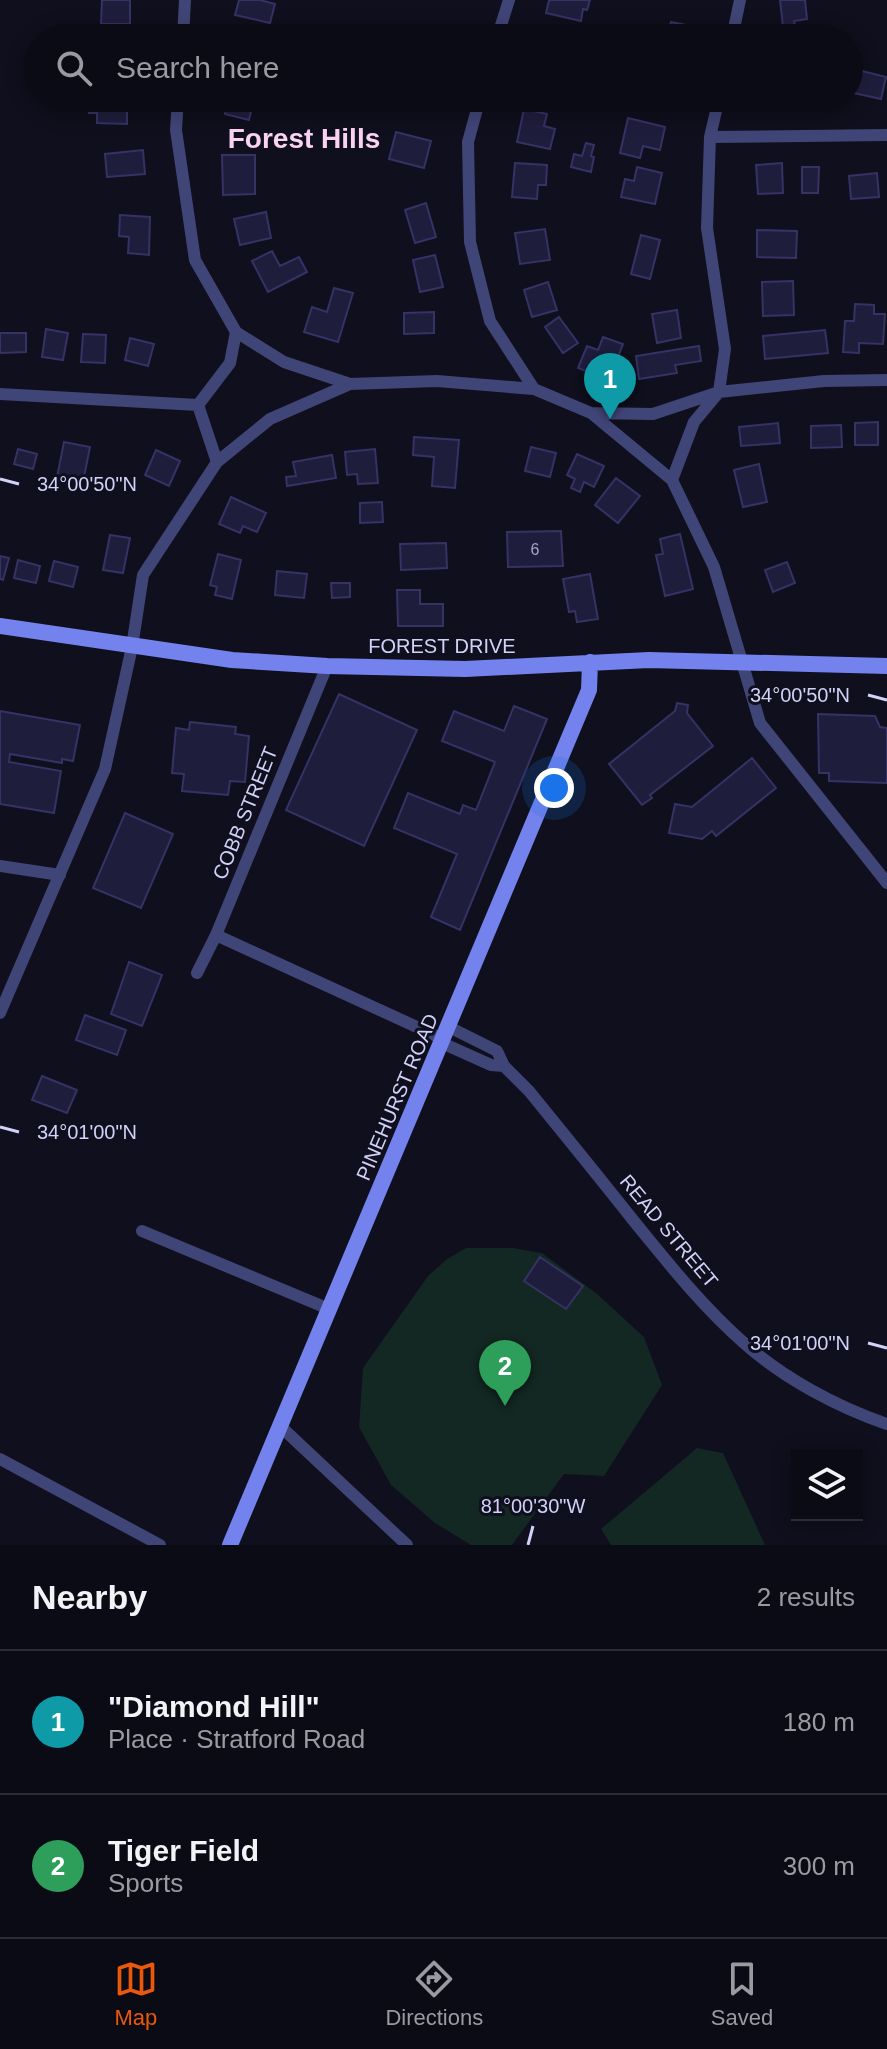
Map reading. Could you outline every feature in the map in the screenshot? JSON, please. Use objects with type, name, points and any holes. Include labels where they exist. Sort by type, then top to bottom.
[{"type":"street","points":[[184,24],[185,0]]},
{"type":"street","points":[[501,24],[509,0]]},
{"type":"street","points":[[735,24],[740,0]]},
{"type":"street","points":[[177,112],[176,130],[195,260],[236,332],[284,362],[350,384],[437,381],[534,389],[591,413],[672,480],[714,567],[760,723],[887,883]]},
{"type":"street","points":[[476,112],[468,142],[470,242],[490,321],[534,389]]},
{"type":"street","points":[[672,480],[694,422],[719,392],[725,349],[707,228],[710,137],[716,112]]},
{"type":"street","points":[[710,137],[887,135]]},
{"type":"street","points":[[0,394],[198,405],[230,363],[236,332]]},
{"type":"street","points":[[591,413],[653,414],[719,392],[824,381],[887,380]]},
{"type":"street","points":[[0,1013],[105,769],[132,647],[143,575],[217,462],[270,419],[350,384]]},
{"type":"street","points":[[198,405],[217,462]]},
{"type":"street","name":"FOREST DRIVE","points":[[0,626],[232,660],[327,666],[465,669],[590,662],[743,661],[887,666]]},
{"type":"street","name":"PINEHURST ROAD","points":[[230,1545],[589,690],[590,662]]},
{"type":"street","name":"COBB STREET","points":[[197,973],[216,935],[327,666]]},
{"type":"street","points":[[869,860],[887,861]]},
{"type":"street","points":[[0,866],[60,875]]},
{"type":"street","name":"READ STREET","points":[[216,935],[445,1036],[497,1051],[504,1066],[529,1091],[707,1308],[746,1345],[795,1379],[838,1403],[887,1424]]},
{"type":"street","points":[[142,1231],[329,1309]]},
{"type":"street","points":[[279,1425],[407,1545]]},
{"type":"street","points":[[0,1459],[160,1545]]},
{"type":"green space","points":[[466,1248],[513,1248],[542,1253],[596,1293],[644,1337],[662,1385],[604,1476],[564,1474],[512,1545],[471,1545],[435,1523],[391,1485],[359,1427],[363,1368],[428,1276],[447,1259]]},
{"type":"green space","points":[[697,1448],[723,1453],[765,1545],[611,1545],[601,1529]]},
{"type":"building","points":[[102,0],[130,0],[130,24],[101,24]]},
{"type":"building","points":[[239,0],[275,4],[270,23],[235,15]]},
{"type":"building","points":[[549,0],[590,0],[587,10],[583,9],[581,21],[546,13]]},
{"type":"building","points":[[780,0],[805,0],[807,19],[794,21],[795,24],[783,24]]},
{"type":"building","points":[[863,71],[886,77],[881,99],[863,95]]},
{"type":"building","points":[[127,112],[127,124],[97,123],[97,113],[89,113]]},
{"type":"building","points":[[225,112],[251,112],[249,120]]},
{"type":"building","points":[[523,112],[547,114],[544,126],[555,129],[550,149],[517,142]]},
{"type":"building","points":[[628,118],[665,127],[660,150],[643,146],[640,158],[620,153]]},
{"type":"building","points":[[396,132],[431,141],[424,168],[389,159]]},
{"type":"building","points":[[586,143],[594,145],[591,172],[571,167],[574,154],[582,156]]},
{"type":"building","points":[[143,150],[145,174],[107,177],[105,154]]},
{"type":"building","points":[[222,155],[255,155],[255,194],[223,195]]},
{"type":"building","points":[[515,163],[547,165],[546,185],[538,185],[537,199],[512,197]]},
{"type":"building","points":[[782,163],[783,193],[758,194],[756,165]]},
{"type":"building","points":[[637,167],[662,173],[655,204],[621,197],[625,179],[634,181]]},
{"type":"building","points":[[802,167],[819,167],[818,193],[802,193]]},
{"type":"building","points":[[877,173],[879,197],[851,199],[849,176]]},
{"type":"building","points":[[426,203],[436,237],[415,243],[405,210]]},
{"type":"building","points":[[266,212],[271,238],[240,245],[234,219]]},
{"type":"building","points":[[120,215],[150,217],[149,255],[128,253],[129,237],[119,236]]},
{"type":"building","points":[[545,229],[550,260],[520,264],[515,233]]},
{"type":"building","points":[[757,230],[797,231],[796,258],[757,257]]},
{"type":"building","points":[[641,235],[660,240],[650,279],[631,274]]},
{"type":"building","points":[[272,251],[280,266],[299,257],[307,272],[268,292],[252,261]]},
{"type":"building","points":[[435,255],[443,287],[420,292],[413,260]]},
{"type":"building","points":[[793,281],[794,315],[763,316],[762,282]]},
{"type":"building","points":[[548,282],[557,310],[532,317],[524,290]]},
{"type":"building","points":[[334,288],[353,293],[338,342],[304,332],[312,307],[327,312]]},
{"type":"building","points":[[855,304],[874,305],[874,314],[885,314],[883,344],[859,343],[859,353],[843,352],[845,321],[854,321]]},
{"type":"building","points":[[677,310],[681,338],[657,343],[652,314]]},
{"type":"building","points":[[434,312],[434,333],[404,334],[404,313]]},
{"type":"building","points":[[559,317],[578,343],[563,353],[545,327]]},
{"type":"building","points":[[46,329],[68,333],[63,360],[42,357]]},
{"type":"building","points":[[825,330],[828,353],[765,359],[763,336]]},
{"type":"building","points":[[0,333],[26,333],[26,352],[0,353]]},
{"type":"building","points":[[83,334],[106,335],[105,363],[81,362]]},
{"type":"building","points":[[603,337],[623,344],[609,380],[578,368],[587,346],[598,350]]},
{"type":"building","points":[[130,338],[154,344],[148,366],[125,360]]},
{"type":"building","points":[[699,346],[701,361],[675,365],[677,373],[639,379],[636,356]]},
{"type":"building","points":[[878,422],[878,445],[855,445],[855,423]]},
{"type":"building","points":[[778,423],[780,443],[741,446],[739,427]]},
{"type":"building","points":[[841,425],[842,447],[811,448],[811,426]]},
{"type":"building","points":[[414,437],[459,440],[455,488],[432,486],[434,457],[413,455]]},
{"type":"building","points":[[64,442],[90,447],[82,487],[56,482]]},
{"type":"building","points":[[531,447],[556,453],[550,477],[525,471]]},
{"type":"building","points":[[18,449],[37,454],[33,469],[14,464]]},
{"type":"building","points":[[375,449],[378,483],[358,484],[357,474],[347,475],[345,452]]},
{"type":"building","points":[[156,450],[180,461],[169,486],[145,475]]},
{"type":"building","points":[[577,454],[604,466],[594,487],[584,482],[580,492],[571,488],[575,479],[567,475]]},
{"type":"building","points":[[332,455],[336,478],[287,486],[286,477],[296,476],[293,462]]},
{"type":"building","points":[[759,464],[767,502],[743,507],[734,470]]},
{"type":"building","points":[[616,478],[640,496],[618,523],[595,505]]},
{"type":"building","points":[[231,497],[266,513],[257,532],[243,526],[240,533],[219,524]]},
{"type":"building","points":[[382,502],[383,522],[360,523],[360,503]]},
{"type":"building","points":[[561,531],[563,566],[508,567],[507,532]]},
{"type":"building","points":[[680,534],[693,589],[665,596],[656,555],[663,554],[660,539]]},
{"type":"building","points":[[110,535],[130,538],[123,573],[103,570]]},
{"type":"building","points":[[446,543],[447,568],[401,570],[400,544]]},
{"type":"building","points":[[218,554],[241,560],[232,599],[215,595],[217,587],[210,585]]},
{"type":"building","points":[[0,556],[9,558],[3,580],[0,579]]},
{"type":"building","points":[[18,560],[40,566],[36,583],[14,578]]},
{"type":"building","points":[[54,561],[78,567],[73,587],[49,581]]},
{"type":"building","points":[[787,562],[795,583],[773,592],[765,570]]},
{"type":"building","points":[[277,571],[307,574],[304,598],[275,595]]},
{"type":"building","points":[[590,574],[598,619],[577,622],[575,611],[569,612],[563,579]]},
{"type":"building","points":[[331,583],[350,583],[350,597],[332,598]]},
{"type":"building","points":[[397,590],[420,590],[420,604],[443,604],[443,626],[398,626]]},
{"type":"building","points":[[339,694],[417,730],[364,846],[286,810]]},
{"type":"building","points":[[677,703],[688,705],[687,713],[713,746],[650,795],[652,798],[642,805],[609,764],[675,711]]},
{"type":"building","points":[[514,706],[547,719],[460,930],[431,917],[457,854],[394,828],[408,793],[460,814],[463,805],[476,810],[495,762],[442,741],[454,711],[504,731]]},
{"type":"building","points":[[0,711],[80,725],[73,761],[62,759],[62,763],[10,754],[9,762],[61,771],[54,813],[0,804]]},
{"type":"building","points":[[818,714],[875,716],[880,727],[887,728],[887,783],[829,781],[829,773],[819,773]]},
{"type":"building","points":[[190,722],[236,727],[235,734],[249,736],[245,782],[230,781],[228,795],[182,791],[184,774],[172,773],[176,728],[189,730]]},
{"type":"building","points":[[752,758],[776,788],[716,836],[712,831],[702,839],[669,833],[675,804],[692,807]]},
{"type":"building","points":[[125,813],[173,834],[141,908],[93,888]]},
{"type":"building","points":[[129,962],[162,975],[142,1026],[111,1014]]},
{"type":"building","points":[[85,1015],[126,1030],[117,1055],[76,1040]]},
{"type":"building","points":[[42,1076],[77,1090],[67,1113],[32,1100]]},
{"type":"building","points":[[540,1257],[583,1286],[566,1309],[524,1281]]},
{"type":"place","name":"\"Diamond Hill\"","points":[[610,419]]},
{"type":"place","name":"Tiger Field","points":[[505,1406]]},
{"type":"district","name":"Forest Hills","points":[[304,138]]}]
